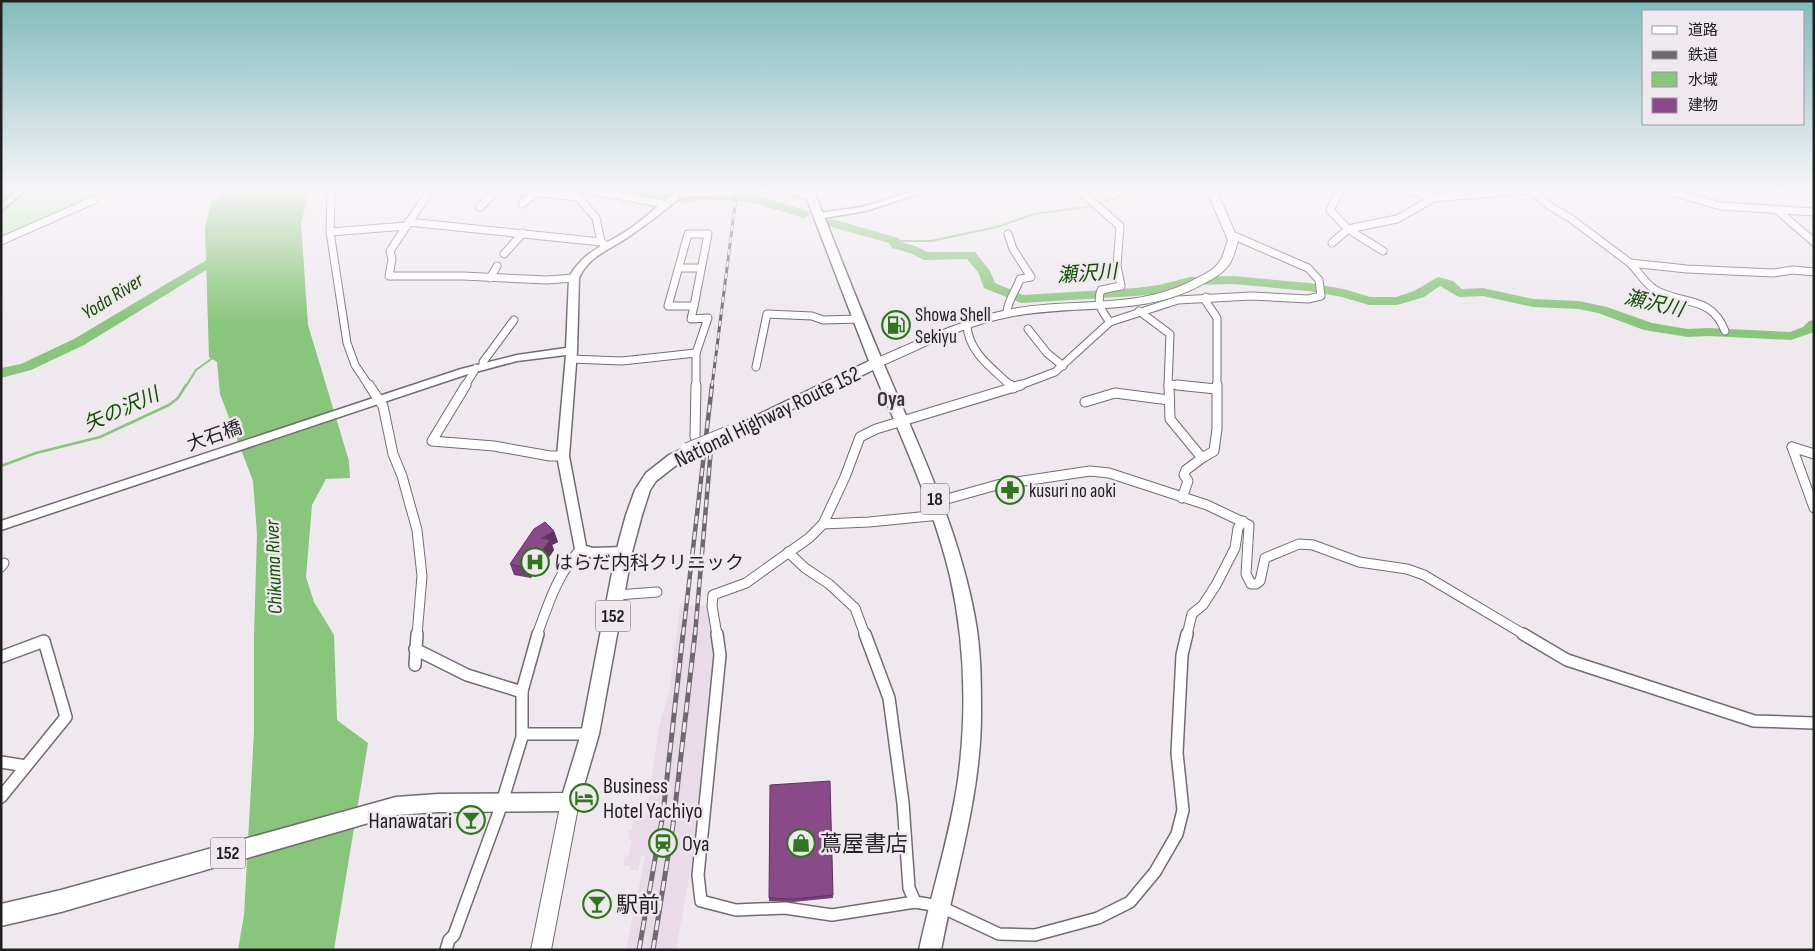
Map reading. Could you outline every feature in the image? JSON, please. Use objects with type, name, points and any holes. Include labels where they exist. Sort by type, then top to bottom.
[{"type":"highway","name":"18","points":[[825,233],[938,508],[958,569],[965,604],[970,641],[972,713],[966,790],[938,906],[930,950]]},
{"type":"highway","name":"National Highway Route 152","points":[[570,802],[590,734],[624,552],[643,490],[651,477],[692,444],[732,433],[877,363]]},
{"type":"highway","name":"152","points":[[1,915],[61,901],[396,806],[438,803],[570,802]]},
{"type":"main road","points":[[877,363],[967,325],[1007,313],[1167,297],[1197,286],[1224,265],[1232,235]]},
{"type":"main road","points":[[541,950],[570,802]]},
{"type":"street","points":[[1,241],[18,233]]},
{"type":"street","points":[[330,233],[347,343],[355,365],[383,406],[393,454],[402,476],[417,530],[422,576],[414,666]]},
{"type":"street","points":[[401,233],[390,251],[392,259],[388,276],[547,280],[574,278]]},
{"type":"street","points":[[504,254],[524,233]]},
{"type":"street","points":[[527,233],[604,244]]},
{"type":"street","points":[[601,233],[604,244]]},
{"type":"street","points":[[581,549],[563,456],[571,355],[574,278],[578,268],[593,252],[604,244],[628,233]]},
{"type":"street","points":[[1110,322],[1098,305],[1098,295],[1101,290],[1121,286],[1117,266],[1119,233]]},
{"type":"street","points":[[1332,243],[1343,233]]},
{"type":"street","points":[[1355,233],[1383,250]]},
{"type":"street","points":[[1591,233],[1630,263],[1656,291],[1685,298],[1707,307],[1720,318],[1725,331]]},
{"type":"street","points":[[692,444],[696,353],[708,318],[691,319],[694,306],[708,234],[688,234],[668,306],[694,306]]},
{"type":"street","points":[[1007,313],[1007,304],[1015,293],[1020,279],[1031,277],[1013,249],[1008,234]]},
{"type":"street","points":[[1232,235],[1308,268],[1316,274],[1322,285],[1321,296],[1308,299],[1252,296],[1206,297],[1178,300],[1139,311],[1110,322],[1055,372],[1013,388],[876,429],[860,437],[845,477],[822,524],[809,538],[746,584],[713,595],[712,606],[720,654],[698,875],[701,901],[736,910],[785,908],[832,915],[915,902],[938,906],[999,934],[1035,935],[1098,918],[1130,902],[1155,872],[1177,834],[1183,810],[1177,753],[1182,655],[1192,614],[1202,605],[1216,585],[1235,548],[1238,528],[1243,522]]},
{"type":"street","points":[[1630,263],[1687,269],[1773,273],[1793,270],[1814,272]]},
{"type":"street","points":[[490,278],[497,266]]},
{"type":"street","points":[[679,268],[701,268]]},
{"type":"street","points":[[1182,498],[1188,480],[1184,475],[1186,470],[1214,451],[1217,430],[1217,318],[1205,300],[1206,297]]},
{"type":"street","points":[[1139,311],[1170,334],[1172,348],[1169,400],[1170,419],[1202,458]]},
{"type":"street","points":[[756,367],[767,314],[812,316],[823,320],[860,319]]},
{"type":"street","points":[[514,320],[479,367],[432,441],[494,446],[550,456],[563,456]]},
{"type":"street","points":[[967,325],[966,332],[977,354],[1013,388]]},
{"type":"street","points":[[1028,330],[1048,353],[1063,366]]},
{"type":"street","points":[[571,355],[622,362],[696,353]]},
{"type":"street","name":"大石橋","points":[[1,526],[214,453],[479,367],[526,355],[571,355]]},
{"type":"street","points":[[1170,384],[1216,389]]},
{"type":"street","points":[[1085,402],[1115,392],[1169,400]]},
{"type":"street","points":[[1814,454],[1792,447],[1814,508]]},
{"type":"street","points":[[822,524],[869,522],[938,508],[997,485],[1090,471],[1109,473],[1207,505],[1248,525],[1246,574],[1251,584],[1256,584],[1260,581],[1265,558],[1299,544],[1313,545],[1359,562],[1407,569],[1424,574],[1567,660],[1754,721],[1814,723]]},
{"type":"street","points":[[581,549],[593,553],[624,552]]},
{"type":"street","points":[[446,950],[449,940],[454,935],[502,803],[523,734],[522,692],[537,639],[558,582],[575,553],[581,549]]},
{"type":"street","points":[[788,552],[805,568],[829,584],[855,608],[889,698],[903,803],[910,888],[915,902]]},
{"type":"street","points":[[617,595],[657,592]]},
{"type":"street","points":[[1,657],[44,641],[66,716],[1,797]]},
{"type":"street","points":[[415,649],[458,672],[495,687],[522,692]]},
{"type":"street","points":[[523,734],[590,734]]},
{"type":"street","points":[[1,762],[26,766]]},
{"type":"shaded area","points":[[1,233],[15,233],[1,239]]},
{"type":"shaded area","points":[[711,605],[718,653],[697,832],[676,950],[626,950],[645,856],[641,856],[638,870],[630,870],[631,866],[623,866],[625,856],[629,855],[632,840],[629,840],[630,835],[628,835],[629,831],[632,830],[633,820],[645,820],[660,723],[669,692],[680,606]]},
{"type":"water","name":"Chikuma River","points":[[205,233],[302,233],[308,325],[349,461],[350,478],[326,479],[312,505],[306,577],[314,602],[334,635],[337,720],[368,743],[334,950],[238,950],[244,915],[254,731],[257,534],[253,481],[220,394],[217,362],[209,357]]},
{"type":"building","points":[[545,522],[554,531],[542,538],[550,540],[531,566],[528,565],[526,568],[510,564],[534,529]]},
{"type":"building","name":"蔦屋書店","points":[[830,781],[833,895],[793,899],[769,898],[770,785]]},
{"type":"waterway","name":"瀬沢川","points":[[868,233],[894,241],[896,245],[914,250],[924,256],[971,255],[984,271],[989,285],[1021,299],[1136,292],[1160,289],[1190,281],[1233,280],[1309,287],[1344,293],[1369,301],[1397,301],[1419,294],[1438,281],[1448,284],[1459,293],[1483,292],[1533,303],[1579,305],[1602,310],[1649,327],[1688,333],[1708,332],[1791,336],[1808,330],[1814,324]]},
{"type":"waterway","points":[[894,241],[931,241],[967,233]]},
{"type":"waterway","name":"Yoda River","points":[[1,373],[26,367],[79,342],[225,253]]},
{"type":"waterway","name":"矢の沢川","points":[[186,386],[196,370],[214,357]]},
{"type":"waterway","name":"矢の沢川","points":[[1,466],[36,453],[100,437],[169,405],[178,398],[186,385]]},
{"type":"railway","points":[[712,386],[731,233]]},
{"type":"railway","points":[[683,635],[712,385]]},
{"type":"railway","points":[[695,635],[711,448]]},
{"type":"railway","points":[[639,950],[663,814],[683,634]]},
{"type":"railway","points":[[653,950],[673,825],[695,634]]},
{"type":"place","name":"Showa Shell Sekiyu","points":[[896,325]]},
{"type":"place","name":"kusuri no aoki","points":[[1010,490]]},
{"type":"place","name":"はらだ内科クリニック","points":[[535,562]]},
{"type":"place","name":"Business Hotel Yachiyo","points":[[584,798]]},
{"type":"place","name":"Hanawatari","points":[[471,820]]},
{"type":"place","name":"Oya","points":[[663,843]]},
{"type":"place","name":"蔦屋書店","points":[[801,843]]},
{"type":"place","name":"駅前","points":[[597,904]]},
{"type":"district","name":"Oya","points":[[891,399]]}]
